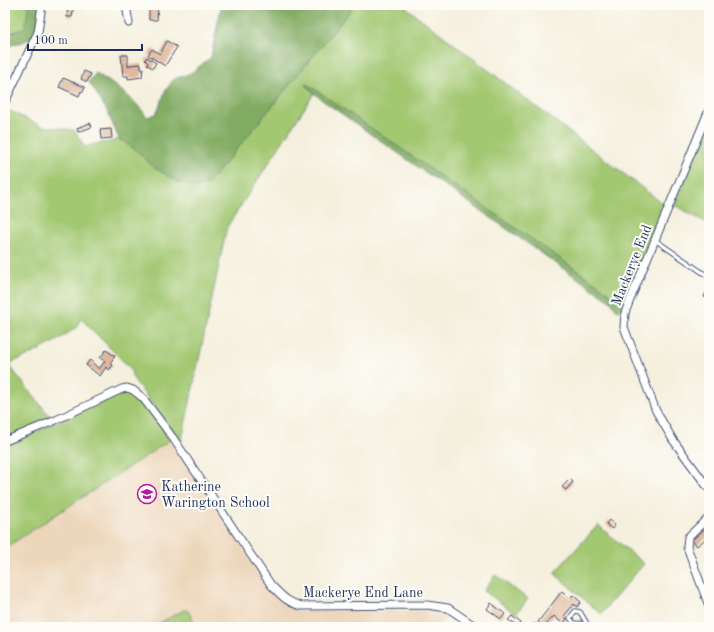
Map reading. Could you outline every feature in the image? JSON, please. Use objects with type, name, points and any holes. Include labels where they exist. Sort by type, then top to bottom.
[{"type":"street","points":[[5,102],[38,32],[42,5]]},
{"type":"street","points":[[126,5],[129,23]]},
{"type":"street","name":"Mackerye End","points":[[709,110],[624,313],[624,327],[656,411],[709,489]]},
{"type":"street","name":"Mackerye End Lane","points":[[5,441],[56,420],[122,389],[127,388],[133,390],[143,398],[173,438],[271,585],[284,599],[292,604],[302,606],[427,605],[448,608],[476,627]]},
{"type":"street","points":[[709,517],[688,537],[687,547],[709,606]]},
{"type":"lane","points":[[655,240],[709,277]]},
{"type":"lane","points":[[703,482],[709,476]]},
{"type":"lane","points":[[575,611],[580,612],[588,625],[574,623],[570,618],[571,615],[575,611]]},
{"type":"shaded area","name":"Katherine Warington School","points":[[170,440],[277,598],[285,605],[295,610],[302,611],[428,610],[446,612],[450,615],[436,627],[5,627],[5,548]]},
{"type":"green space","points":[[5,5],[29,5],[25,28],[5,35]]},
{"type":"green space","points":[[29,5],[42,5],[37,31],[30,39],[5,47],[5,35],[25,28]]},
{"type":"green space","points":[[223,5],[355,5],[208,184],[196,188],[178,182],[153,167],[135,149],[119,139],[106,109],[89,82],[96,73],[130,98],[147,117],[156,114],[166,90],[174,79],[191,73],[211,57],[221,7]]},
{"type":"green space","points":[[355,5],[403,5],[666,206],[623,308],[614,297],[604,289],[307,84],[304,84],[315,92],[227,227],[181,444],[133,378],[130,368],[80,318],[78,326],[61,338],[8,364],[52,419],[5,438],[6,109],[41,126],[74,130],[85,147],[119,139],[135,149],[153,167],[196,188],[208,184]]},
{"type":"green space","points":[[304,84],[307,84],[604,289],[614,297],[623,308],[618,311],[610,301],[322,100]]},
{"type":"green space","points":[[709,122],[709,224],[674,205]]},
{"type":"green space","points":[[124,391],[132,394],[145,404],[170,440],[5,548],[5,446]]},
{"type":"green space","points":[[598,525],[644,564],[601,614],[554,573]]},
{"type":"green space","points":[[495,575],[528,599],[516,614],[484,591]]},
{"type":"green space","points":[[184,610],[188,611],[197,627],[152,627]]},
{"type":"building","points":[[68,5],[74,5],[72,17],[67,17]]},
{"type":"building","points":[[149,5],[158,5],[157,20],[149,20]]},
{"type":"building","points":[[167,41],[177,47],[165,66],[148,55],[152,49],[160,54]]},
{"type":"building","points":[[121,55],[128,55],[128,67],[130,65],[141,64],[141,69],[143,68],[142,77],[128,79],[128,76],[123,76]]},
{"type":"building","points":[[147,57],[156,63],[153,68],[147,65],[148,63],[145,60]]},
{"type":"building","points":[[84,71],[91,74],[87,82],[81,79]]},
{"type":"building","points":[[63,78],[85,87],[83,92],[81,91],[79,96],[59,87]]},
{"type":"building","points":[[90,123],[92,127],[78,132],[77,128]]},
{"type":"building","points":[[111,129],[112,138],[101,139],[100,130]]},
{"type":"building","points":[[709,289],[709,299],[704,297]]},
{"type":"building","points":[[106,350],[115,356],[110,363],[113,365],[109,370],[106,367],[100,376],[86,365],[90,360],[99,369],[105,361],[100,358]]},
{"type":"building","points":[[570,479],[573,482],[566,490],[562,487]]},
{"type":"building","points":[[609,520],[615,525],[612,529],[606,524]]},
{"type":"building","points":[[709,525],[709,536],[697,546],[692,540]]},
{"type":"building","points":[[562,591],[570,598],[573,595],[581,602],[577,607],[574,604],[564,616],[567,619],[563,624],[554,616],[544,627],[538,622]]},
{"type":"building","points":[[491,603],[505,614],[501,619],[487,609]]},
{"type":"building","points":[[512,616],[521,623],[518,627],[508,620]]},
{"type":"place","name":"Katherine Warington School","points":[[147,494]]}]
